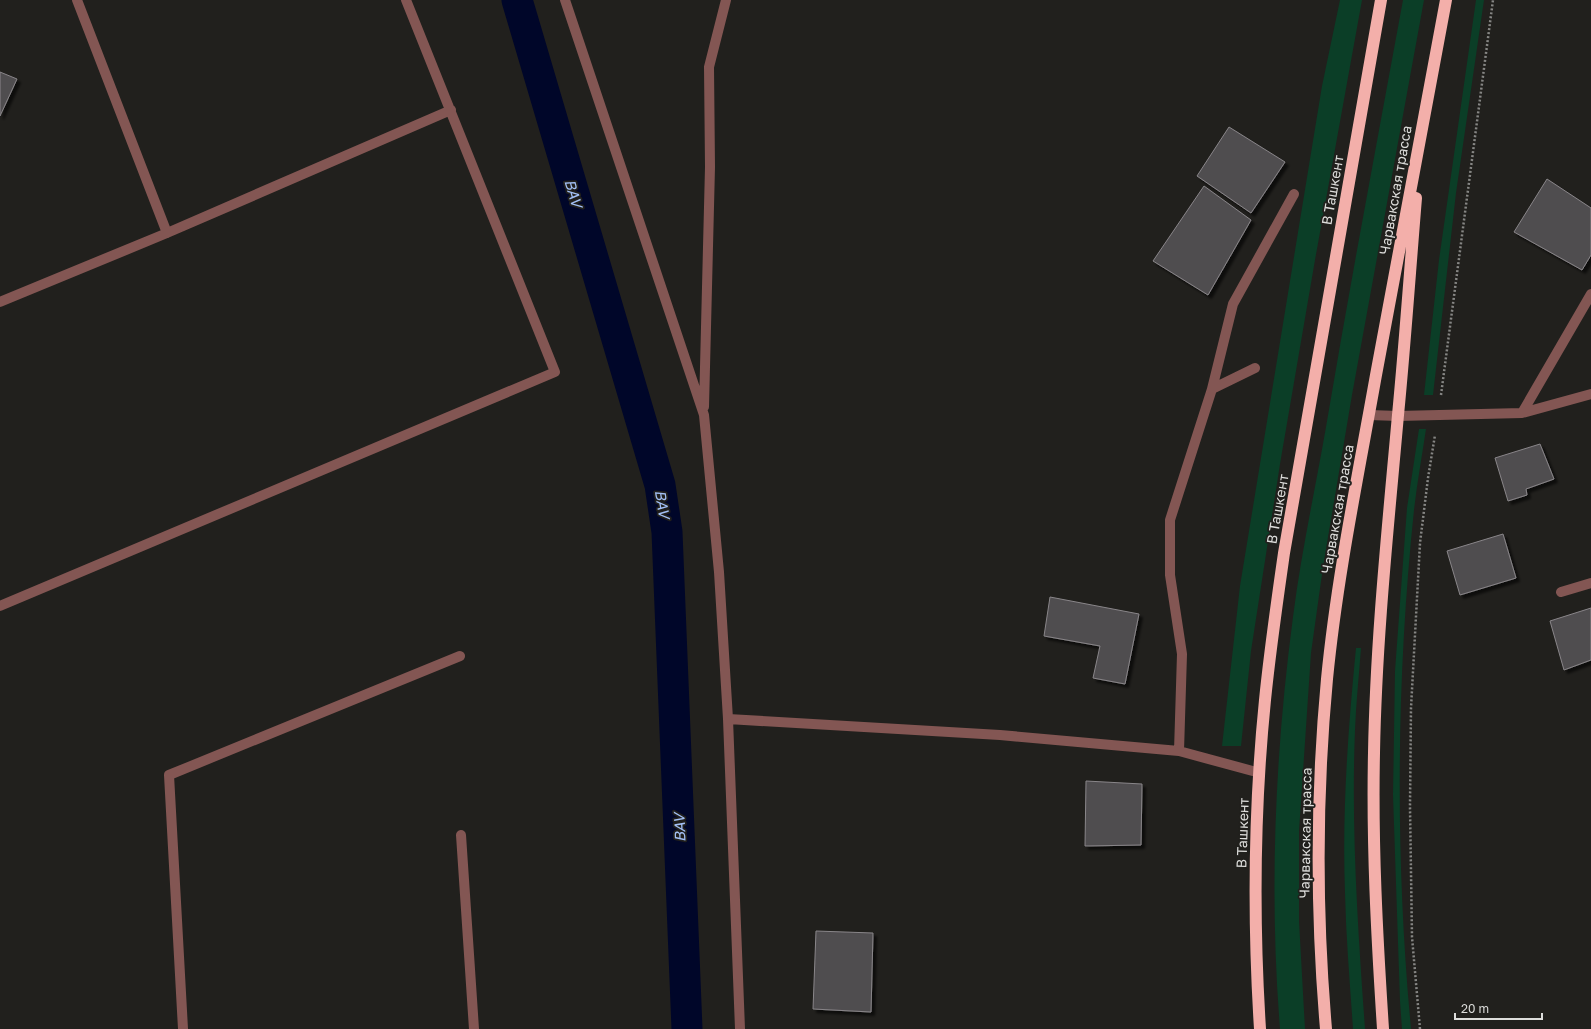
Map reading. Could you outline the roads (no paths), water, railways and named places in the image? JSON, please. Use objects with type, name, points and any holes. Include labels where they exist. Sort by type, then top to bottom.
[{"type":"highway","name":"В Ташкент","points":[[1260,1029],[1256,919],[1256,847],[1265,700],[1284,553],[1381,0]]},
{"type":"highway","name":"Чарвакская трасса","points":[[1326,1029],[1320,954],[1319,795],[1333,629],[1349,521],[1446,0]]},
{"type":"highway","points":[[1383,1029],[1373,844],[1374,751],[1378,653],[1385,554],[1421,136]]},
{"type":"street","points":[[77,0],[167,233]]},
{"type":"street","points":[[0,606],[555,372],[406,0]]},
{"type":"street","points":[[565,0],[704,415]]},
{"type":"street","points":[[726,0],[709,68],[710,167],[704,415],[719,572],[728,719],[740,1029]]},
{"type":"street","points":[[0,302],[167,233],[451,110]]},
{"type":"street","points":[[1179,751],[1182,654],[1170,575],[1170,520],[1212,389],[1233,304],[1294,194]]},
{"type":"street","points":[[1522,413],[1591,294]]},
{"type":"street","points":[[1212,389],[1255,368]]},
{"type":"street","points":[[1369,415],[1398,416],[1522,413],[1591,394]]},
{"type":"street","points":[[1561,592],[1591,583]]},
{"type":"street","points":[[183,1029],[170,775],[460,656]]},
{"type":"street","points":[[728,719],[1000,735],[1179,751],[1260,773]]},
{"type":"street","points":[[461,835],[474,1029]]},
{"type":"waterway","name":"BAV","points":[[517,0],[660,485],[667,532],[687,1029]]}]
